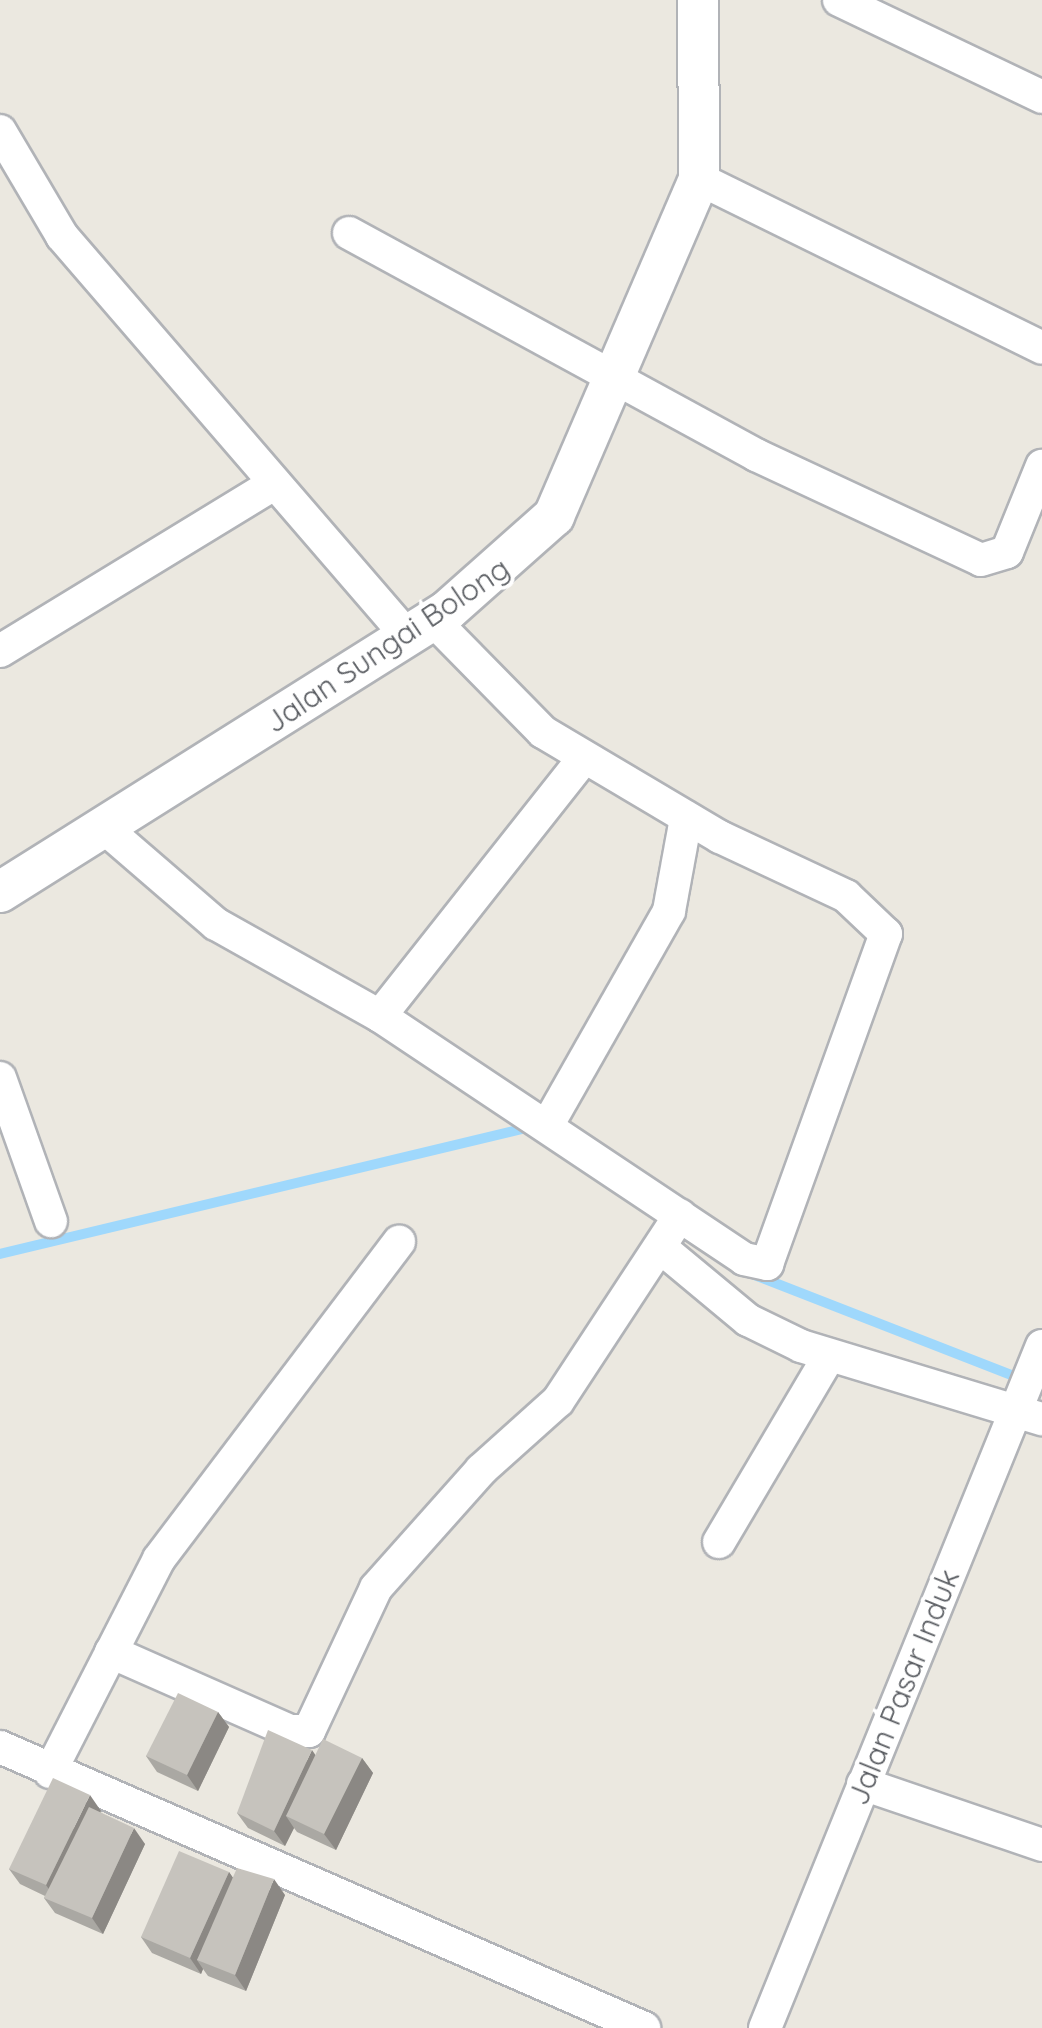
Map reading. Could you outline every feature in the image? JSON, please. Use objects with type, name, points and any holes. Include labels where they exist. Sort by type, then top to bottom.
[{"type":"street","name":"Jalan Sungai Bolong","points":[[0,892],[107,830],[420,629],[554,516],[617,382],[699,179],[698,0]]},
{"type":"street","points":[[840,0],[1042,97]]},
{"type":"street","points":[[0,132],[62,236],[274,483],[420,629],[584,758],[686,818],[846,896],[886,934],[767,1264],[744,1259],[671,1228]]},
{"type":"street","points":[[699,179],[1042,348]]},
{"type":"street","points":[[349,233],[617,382],[992,564],[1007,552],[1042,466]]},
{"type":"street","points":[[0,651],[274,483]]},
{"type":"street","points":[[380,1016],[584,758]]},
{"type":"street","points":[[547,1126],[669,911],[686,818]]},
{"type":"street","points":[[107,830],[216,924],[380,1016],[547,1126],[671,1228],[748,1320],[829,1356],[1031,1387]]},
{"type":"street","points":[[0,1078],[51,1221]]},
{"type":"street","points":[[111,1652],[290,1731],[309,1731],[376,1588],[481,1470],[558,1402],[671,1228]]},
{"type":"street","points":[[50,1772],[111,1652],[204,1492],[399,1242]]},
{"type":"street","points":[[719,1542],[829,1356]]},
{"type":"street","name":"Jalan Pasar Induk","points":[[766,2028],[863,1784],[1031,1387]]},
{"type":"street","points":[[0,1747],[644,2028]]},
{"type":"street","points":[[863,1784],[1042,1845]]},
{"type":"building","points":[[178,1693],[218,1712],[187,1775],[146,1756]]},
{"type":"building","points":[[268,1730],[312,1750],[274,1831],[237,1813]]},
{"type":"building","points":[[323,1739],[362,1758],[324,1834],[286,1816]]},
{"type":"building","points":[[53,1778],[90,1795],[46,1885],[9,1869]]},
{"type":"building","points":[[89,1807],[134,1828],[92,1918],[44,1898]]},
{"type":"building","points":[[179,1851],[229,1872],[190,1958],[141,1937]]},
{"type":"building","points":[[237,1868],[274,1879],[235,1975],[197,1960]]},
{"type":"waterway","points":[[0,1254],[522,1129]]},
{"type":"waterway","points":[[752,1274],[1024,1380]]}]
